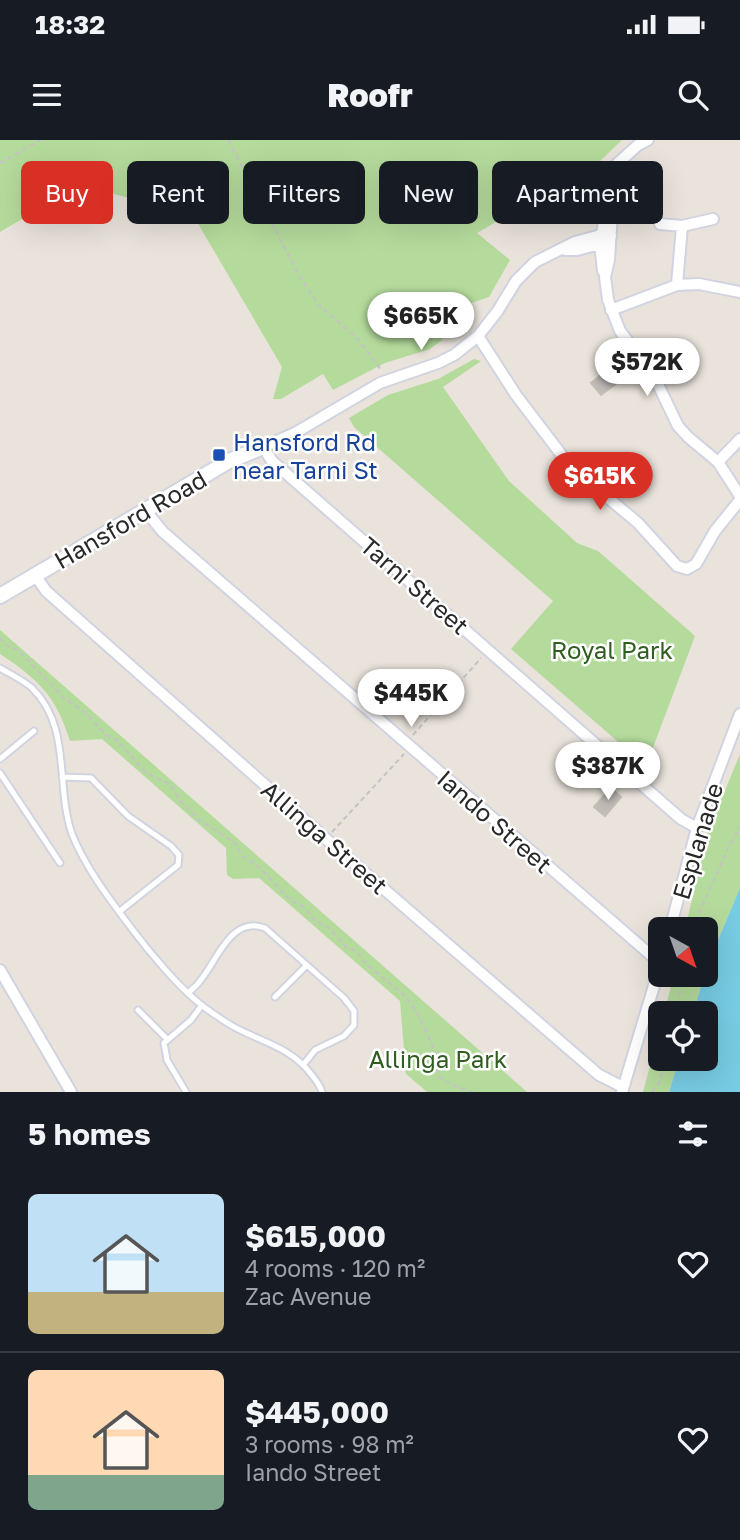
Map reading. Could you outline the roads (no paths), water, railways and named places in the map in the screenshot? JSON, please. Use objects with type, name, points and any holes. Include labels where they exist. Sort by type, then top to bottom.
[{"type":"street","points":[[478,336],[516,395],[570,466],[638,523],[677,566],[687,569],[696,564],[715,531],[740,498],[718,462],[678,426],[653,374],[620,331],[611,310],[605,277],[607,206],[616,165],[638,145],[648,140]]},
{"type":"street","points":[[660,224],[682,226],[713,219]]},
{"type":"street","points":[[677,285],[682,226]]},
{"type":"street","points":[[263,447],[304,428],[380,383],[446,360],[478,336],[527,268],[562,250],[577,250],[606,239]]},
{"type":"street","points":[[611,310],[677,285],[699,284],[740,292]]},
{"type":"street","points":[[718,462],[740,439]]},
{"type":"street","name":"Hansford Road","points":[[0,596],[229,461],[263,447]]},
{"type":"street","name":"Tarni Street","points":[[263,447],[272,461],[681,819],[697,828]]},
{"type":"street","name":"Iando Street","points":[[145,510],[163,532],[648,955]]},
{"type":"street","name":"Allinga Street","points":[[35,575],[46,591],[326,839],[599,1076],[623,1090]]},
{"type":"street","name":"Esplanade","points":[[673,917],[697,828],[740,714]]},
{"type":"street","points":[[0,970],[71,1092]]},
{"type":"street","points":[[623,1090],[653,987]]},
{"type":"lane","points":[[0,668],[31,687],[52,716],[58,735],[64,803],[72,834],[87,862],[133,930],[188,993],[239,1030],[293,1055],[304,1064],[320,1086],[321,1092]]},
{"type":"lane","points":[[0,759],[34,730]]},
{"type":"lane","points":[[0,773],[60,863]]},
{"type":"lane","points":[[62,777],[90,778],[128,817],[171,846],[179,855],[178,865],[169,875],[120,911]]},
{"type":"lane","points":[[188,993],[200,981],[218,952],[233,935],[246,926],[264,928],[344,998],[354,1011],[354,1025],[344,1036],[315,1050],[304,1064]]},
{"type":"lane","points":[[275,997],[306,966]]},
{"type":"lane","points":[[186,1092],[164,1051],[164,1043],[191,1020],[202,1005]]},
{"type":"lane","points":[[138,1010],[167,1039]]},
{"type":"water","points":[[740,888],[740,1092],[669,1092],[675,1071],[718,1071],[718,1001],[697,1001],[701,987],[718,987],[718,940]]},
{"type":"place","name":"Hansford Rd near Tarni St","points":[[219,455]]},
{"type":"park label","name":"Royal Park","points":[[612,649]]},
{"type":"park label","name":"Allinga Park","points":[[438,1058]]}]
